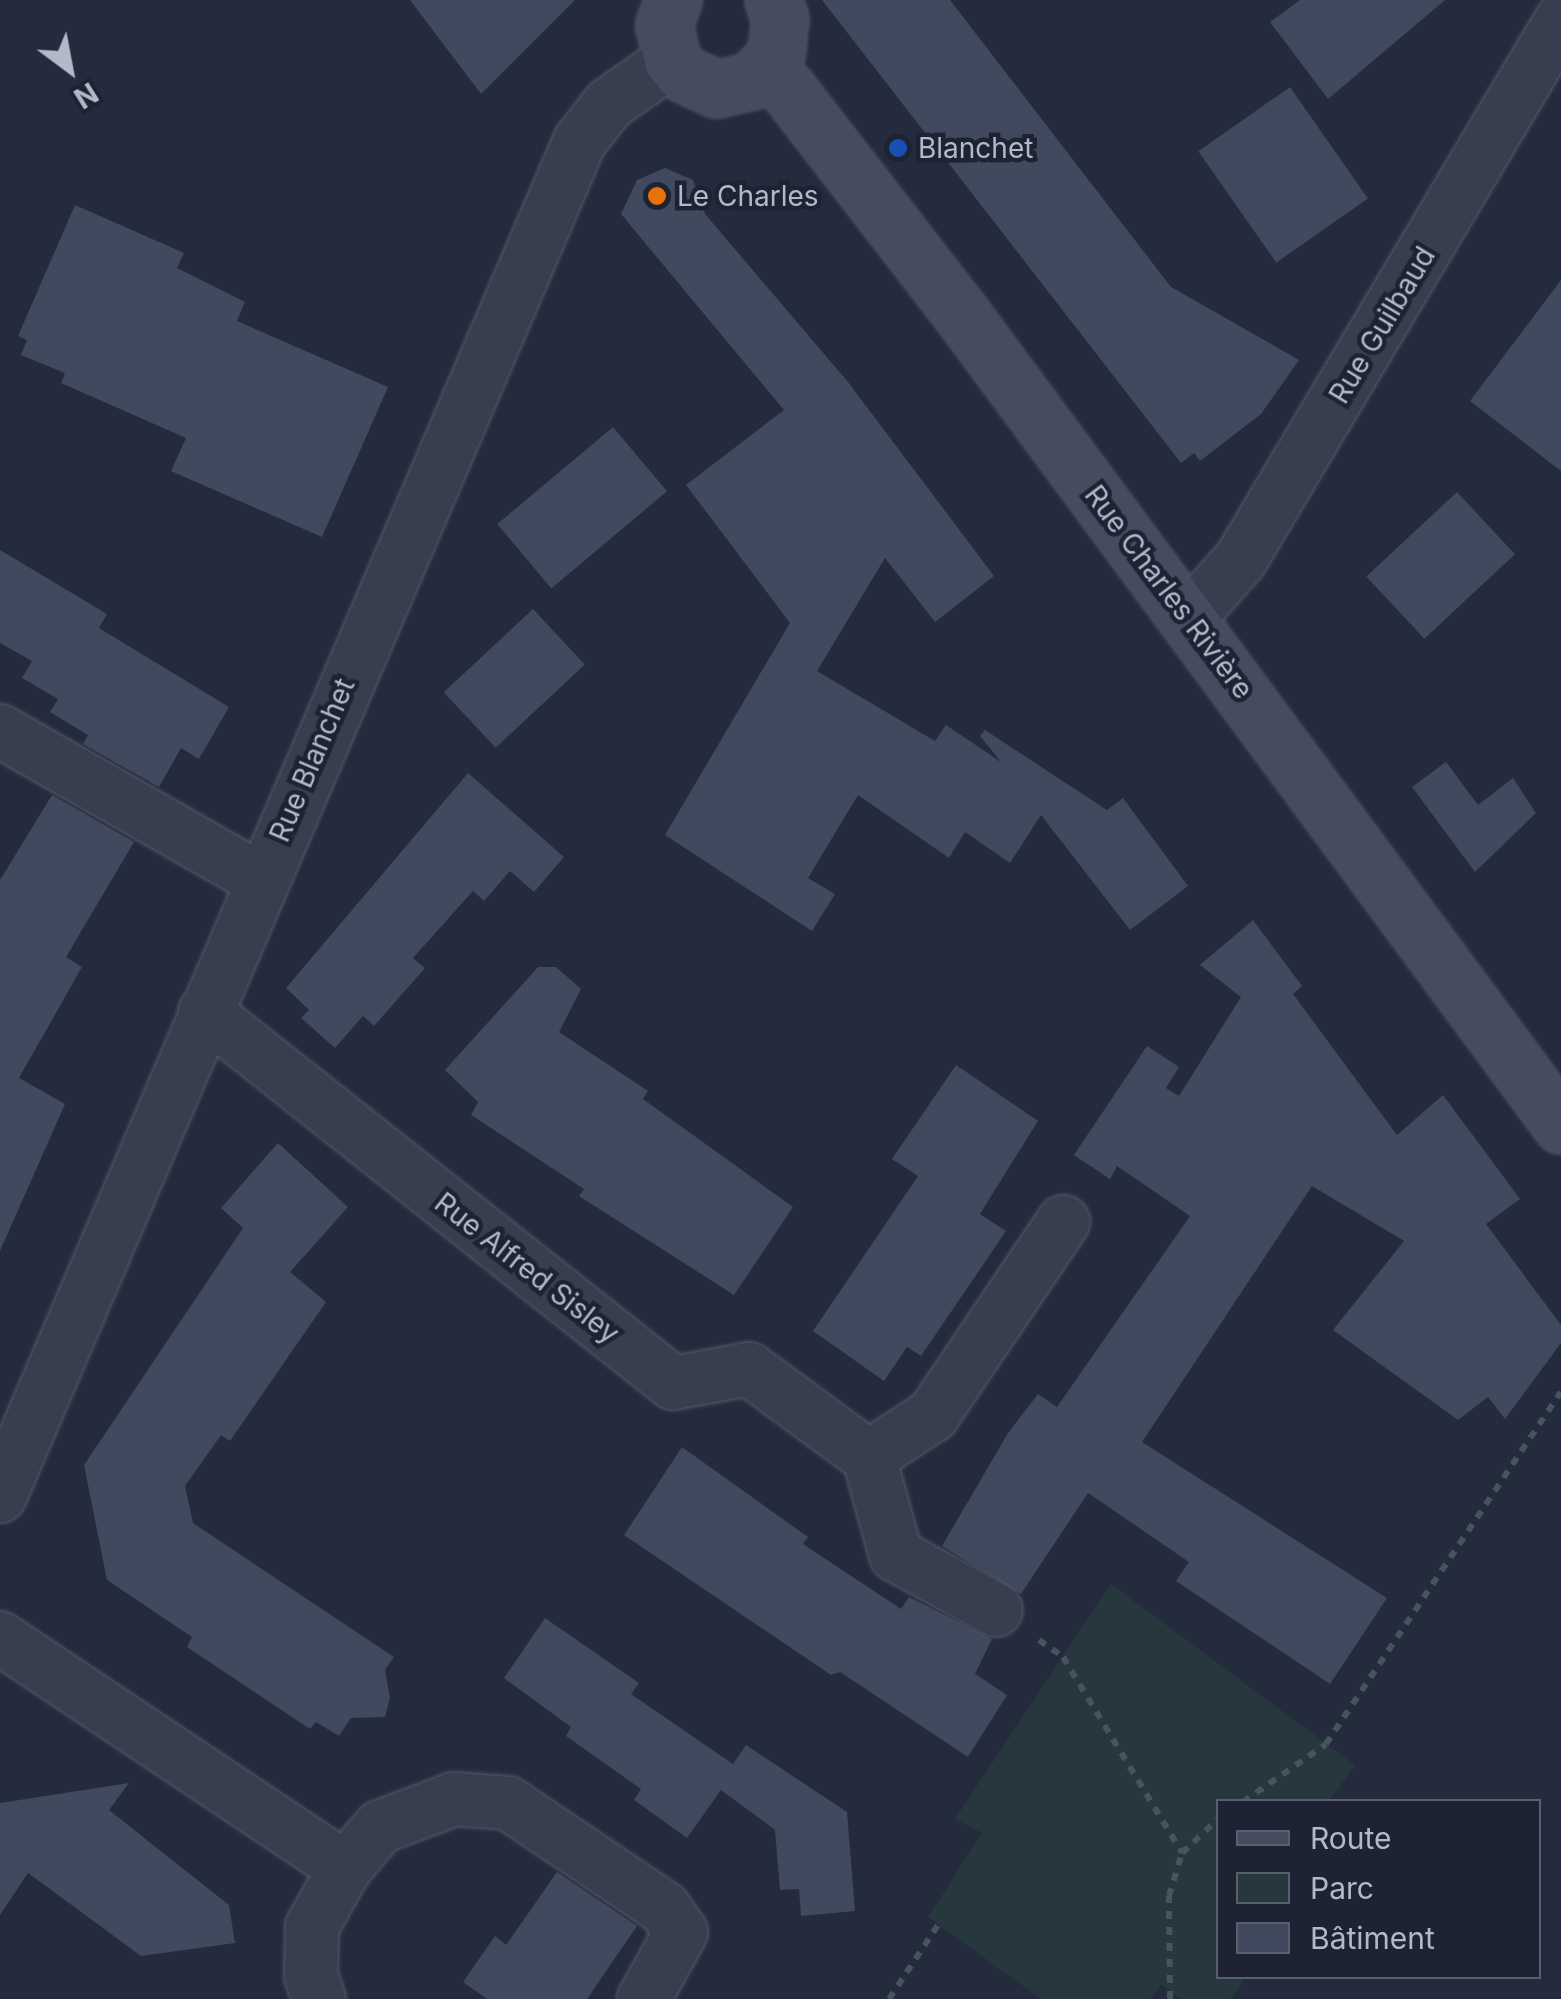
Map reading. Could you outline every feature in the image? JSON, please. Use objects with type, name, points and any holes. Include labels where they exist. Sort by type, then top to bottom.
[{"type":"main road","points":[[673,0],[664,25],[672,60],[684,74],[716,88],[735,88],[766,70],[781,37],[773,0]]},
{"type":"main road","name":"Rue Charles Rivière","points":[[766,70],[862,185],[1188,618],[1561,1125]]},
{"type":"street","name":"Rue Guilbaud","points":[[1188,618],[1241,559],[1561,22]]},
{"type":"street","name":"Rue Blanchet","points":[[0,1496],[13,1428],[205,1012],[580,141],[609,104],[672,60]]},
{"type":"street","points":[[0,731],[261,880]]},
{"type":"street","name":"Rue Alfred Sisley","points":[[205,1012],[673,1384],[748,1369],[869,1457]]},
{"type":"street","points":[[996,1610],[896,1555],[869,1457],[934,1415],[1063,1222]]},
{"type":"street","points":[[0,1638],[345,1868]]},
{"type":"street","points":[[319,1999],[311,1976],[312,1928],[345,1868],[380,1826],[454,1799],[508,1803],[601,1863],[672,1920],[681,1932],[644,1999]]},
{"type":"path","points":[[1247,1799],[1326,1744],[1561,1392]]},
{"type":"path","points":[[996,1610],[1063,1658],[1182,1853]]},
{"type":"path","points":[[1170,1999],[1169,1896],[1182,1853],[1216,1821]]},
{"type":"path","points":[[889,1999],[938,1926]]},
{"type":"green space","points":[[1111,1584],[1355,1765],[1330,1799],[1216,1799],[1216,1979],[1245,1979],[1231,1999],[1181,1999],[1161,1985],[1150,1999],[1041,1999],[928,1917],[982,1833],[955,1819]]},
{"type":"building","points":[[410,0],[575,0],[481,94]]},
{"type":"building","points":[[822,0],[950,0],[1171,287],[1299,360],[1261,414],[1200,461],[1194,453],[1181,463]]},
{"type":"building","points":[[1300,0],[1445,0],[1328,99],[1270,22]]},
{"type":"building","points":[[1290,87],[1368,198],[1276,263],[1198,151]]},
{"type":"building","points":[[665,168],[693,180],[705,214],[848,382],[994,576],[935,622],[885,558],[817,671],[935,741],[946,725],[1001,762],[980,736],[985,730],[1107,810],[1123,798],[1188,886],[1130,930],[1041,815],[1010,863],[965,832],[949,858],[858,795],[808,878],[835,894],[812,931],[665,835],[790,623],[686,485],[784,410],[621,214],[637,180]]},
{"type":"building","points":[[75,205],[184,253],[177,268],[245,302],[237,321],[388,387],[322,537],[171,471],[186,438],[61,383],[65,373],[21,355],[27,340],[18,336]]},
{"type":"building","points":[[1561,280],[1561,471],[1470,401]]},
{"type":"building","points":[[613,427],[667,491],[551,588],[497,524]]},
{"type":"building","points":[[1457,492],[1515,554],[1424,639],[1366,577]]},
{"type":"building","points":[[0,550],[107,614],[99,628],[229,707],[199,759],[181,748],[159,787],[83,744],[88,735],[50,712],[58,699],[22,678],[32,661],[0,643]]},
{"type":"building","points":[[533,609],[585,665],[496,748],[444,692]]},
{"type":"building","points":[[1446,762],[1478,805],[1513,778],[1536,813],[1475,872],[1412,787]]},
{"type":"building","points":[[468,773],[564,857],[534,892],[510,871],[484,901],[473,891],[413,958],[425,968],[374,1026],[363,1016],[335,1048],[301,1018],[309,1010],[286,988]]},
{"type":"building","points":[[52,795],[134,842],[66,957],[82,967],[19,1078],[65,1104],[0,1251],[0,880]]},
{"type":"building","points":[[1253,920],[1302,986],[1293,994],[1397,1135],[1443,1095],[1520,1199],[1486,1224],[1561,1325],[1561,1343],[1505,1419],[1488,1397],[1458,1420],[1333,1330],[1404,1241],[1312,1186],[1142,1442],[1387,1598],[1330,1684],[1176,1581],[1189,1562],[1088,1493],[1021,1594],[942,1546],[1008,1433],[1038,1394],[1057,1407],[1190,1216],[1117,1166],[1110,1179],[1074,1155],[1147,1046],[1179,1067],[1166,1088],[1179,1096],[1241,997],[1200,965]]},
{"type":"building","points":[[538,967],[556,967],[581,989],[559,1032],[648,1091],[643,1099],[793,1207],[734,1295],[579,1196],[584,1189],[471,1115],[478,1102],[445,1070]]},
{"type":"building","points":[[956,1065],[1038,1121],[980,1214],[1006,1231],[921,1356],[907,1347],[884,1381],[813,1331],[918,1176],[892,1159]]},
{"type":"building","points":[[278,1143],[348,1207],[290,1272],[326,1302],[230,1441],[221,1435],[185,1486],[193,1523],[394,1657],[385,1670],[390,1698],[385,1717],[351,1718],[339,1736],[316,1722],[310,1729],[187,1647],[192,1637],[107,1580],[84,1465],[243,1228],[221,1208]]},
{"type":"building","points":[[682,1447],[808,1537],[803,1544],[901,1609],[909,1597],[992,1639],[975,1674],[1007,1695],[968,1757],[840,1672],[831,1675],[624,1535]]},
{"type":"building","points":[[545,1618],[639,1683],[631,1694],[733,1764],[746,1745],[847,1812],[855,1911],[801,1916],[799,1889],[780,1890],[775,1830],[721,1790],[687,1838],[634,1800],[641,1789],[566,1736],[571,1727],[504,1678]]},
{"type":"building","points":[[129,1783],[109,1810],[229,1905],[235,1943],[141,1956],[28,1873],[0,1915],[0,1803]]},
{"type":"building","points":[[557,1872],[637,1926],[587,1999],[487,1999],[463,1982],[495,1936],[506,1945]]},
{"type":"place","name":"Blanchet","points":[[898,148]]},
{"type":"place","name":"Le Charles","points":[[657,196]]}]
